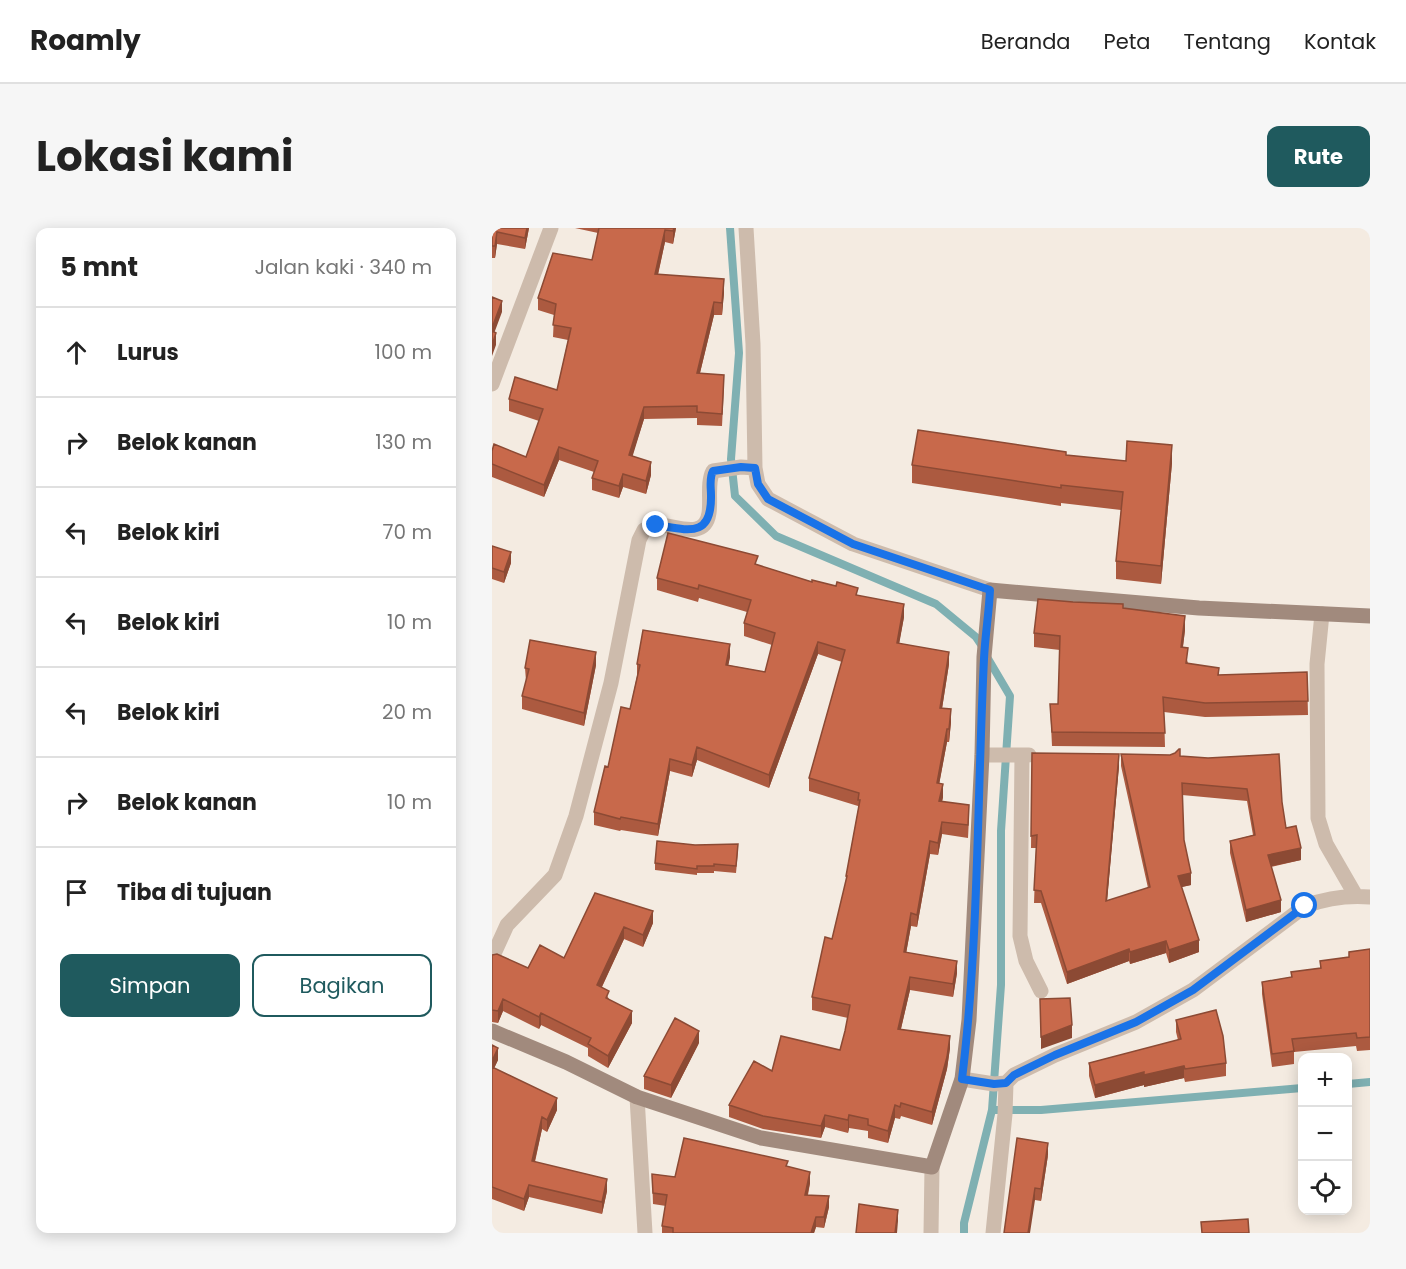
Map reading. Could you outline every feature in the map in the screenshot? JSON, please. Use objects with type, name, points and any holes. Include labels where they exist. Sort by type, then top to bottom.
[{"type":"street","points":[[492,384],[551,228]]},
{"type":"street","points":[[746,228],[753,344],[748,468],[768,499],[853,544],[990,590],[1199,608],[1370,616]]},
{"type":"street","points":[[492,958],[507,925],[555,875],[576,816],[611,683],[639,540],[644,530],[656,525],[691,531],[700,528],[709,518],[710,476],[713,471],[748,468]]},
{"type":"street","points":[[931,1233],[932,1167],[967,1080],[982,755],[984,657],[990,590]]},
{"type":"street","points":[[1322,614],[1317,664],[1318,818],[1326,844],[1363,896]]},
{"type":"street","points":[[982,755],[1045,755]]},
{"type":"street","points":[[1020,755],[1020,936],[1026,961],[1041,991]]},
{"type":"street","points":[[967,1080],[1002,1085],[1014,1075],[1055,1055],[1136,1022],[1193,990],[1305,906],[1326,898],[1363,896]]},
{"type":"street","points":[[492,1031],[566,1062],[637,1096],[761,1138],[932,1167]]},
{"type":"street","points":[[993,1233],[1005,1114],[1002,1085]]},
{"type":"street","points":[[637,1096],[645,1233]]},
{"type":"building","points":[[492,228],[527,228],[525,238],[497,232],[495,246],[492,246]]},
{"type":"building","points":[[599,228],[674,228],[673,231],[665,230],[655,274],[724,279],[722,303],[714,302],[697,373],[724,375],[722,414],[697,412],[697,406],[644,407],[629,455],[651,462],[646,481],[623,474],[619,486],[592,478],[598,461],[559,447],[544,485],[492,464],[492,451],[494,444],[526,457],[543,409],[509,399],[515,377],[557,390],[571,328],[553,325],[556,304],[538,298],[553,253],[592,260]]},
{"type":"building","points":[[492,297],[502,301],[492,328]]},
{"type":"building","points":[[492,331],[496,333],[492,345]]},
{"type":"building","points":[[918,430],[1066,452],[1066,455],[1126,461],[1127,441],[1172,445],[1161,566],[1116,561],[1123,492],[1061,485],[1061,488],[912,465]]},
{"type":"building","points":[[668,533],[758,556],[755,564],[812,582],[812,580],[836,586],[837,582],[858,588],[856,595],[904,604],[897,643],[949,652],[940,708],[951,709],[937,783],[943,784],[939,801],[969,805],[968,825],[942,822],[938,843],[930,841],[917,915],[911,913],[904,952],[957,961],[953,984],[910,977],[898,1029],[950,1036],[947,1057],[932,1112],[901,1103],[900,1107],[895,1105],[888,1131],[868,1125],[868,1119],[849,1115],[848,1120],[825,1115],[821,1126],[763,1116],[729,1105],[754,1061],[772,1071],[781,1036],[840,1050],[845,1031],[850,1005],[812,997],[825,937],[832,939],[847,876],[860,800],[858,800],[859,793],[809,778],[845,650],[818,642],[769,775],[697,747],[692,765],[670,759],[658,824],[621,817],[620,819],[594,812],[605,766],[608,767],[621,707],[630,709],[640,665],[637,664],[643,630],[730,644],[726,665],[765,672],[775,633],[744,623],[751,600],[699,585],[698,589],[657,578]]},
{"type":"building","points":[[492,546],[511,552],[504,572],[492,568]]},
{"type":"building","points":[[1038,599],[1123,604],[1123,608],[1185,616],[1181,647],[1188,648],[1186,663],[1219,668],[1218,675],[1307,672],[1308,701],[1205,703],[1163,697],[1165,733],[1052,732],[1050,704],[1058,704],[1060,636],[1034,633]]},
{"type":"building","points":[[530,640],[596,652],[584,713],[522,696],[529,669],[525,668]]},
{"type":"building","points":[[1179,749],[1180,756],[1208,758],[1279,754],[1286,828],[1296,826],[1301,848],[1268,855],[1281,900],[1246,910],[1230,841],[1255,835],[1247,789],[1182,783],[1184,840],[1191,873],[1178,876],[1199,940],[1169,950],[1166,941],[1130,952],[1129,949],[1067,972],[1041,891],[1034,890],[1037,835],[1031,836],[1032,753],[1119,754],[1106,901],[1150,887],[1121,754],[1170,755]]},
{"type":"building","points":[[657,841],[695,845],[738,844],[736,866],[714,864],[714,866],[697,866],[697,869],[655,863]]},
{"type":"building","points":[[595,893],[653,911],[643,935],[624,927],[597,985],[609,991],[606,998],[632,1011],[608,1056],[588,1044],[591,1038],[541,1013],[539,1017],[503,999],[498,1011],[492,1010],[492,955],[497,954],[528,968],[540,945],[564,958]]},
{"type":"building","points":[[1370,949],[1370,1037],[1357,1038],[1356,1033],[1292,1039],[1294,1051],[1272,1054],[1262,982],[1292,977],[1291,972],[1321,968],[1320,961],[1349,957],[1349,952]]},
{"type":"building","points":[[1070,998],[1072,1025],[1041,1037],[1040,999]]},
{"type":"building","points":[[1216,1010],[1223,1036],[1226,1063],[1185,1069],[1184,1066],[1144,1075],[1144,1072],[1095,1085],[1089,1063],[1181,1039],[1176,1020]]},
{"type":"building","points":[[675,1018],[699,1031],[671,1085],[644,1076]]},
{"type":"building","points":[[492,1045],[498,1048],[492,1061]]},
{"type":"building","points":[[492,1067],[557,1098],[547,1120],[542,1117],[532,1161],[607,1179],[602,1202],[529,1185],[524,1199],[492,1187]]},
{"type":"building","points":[[684,1138],[788,1161],[786,1166],[810,1172],[805,1195],[829,1196],[824,1217],[816,1217],[811,1233],[673,1233],[673,1228],[662,1226],[667,1195],[653,1193],[652,1174],[675,1177]]},
{"type":"building","points":[[1017,1138],[1048,1143],[1041,1189],[1035,1188],[1028,1233],[1004,1233]]},
{"type":"building","points":[[859,1204],[898,1210],[895,1233],[856,1233]]},
{"type":"building","points":[[1248,1219],[1249,1233],[1202,1233],[1201,1222]]},
{"type":"waterway","points":[[730,228],[739,353],[731,459],[735,496],[776,536],[936,604],[976,637],[982,646]]},
{"type":"waterway","points":[[987,657],[1010,696],[1001,831],[1001,985],[992,1110]]},
{"type":"waterway","points":[[1352,1084],[1370,1082]]},
{"type":"waterway","points":[[964,1233],[964,1223],[992,1110],[1041,1110],[1298,1088]]},
{"type":"route","points":[[656,525],[691,531],[700,528],[709,518],[710,476],[713,471],[741,467],[755,468],[758,484],[768,499],[853,544],[990,590],[984,657],[974,936],[969,1020],[962,1079],[994,1084],[1006,1083],[1014,1075],[1055,1055],[1136,1022],[1193,990],[1305,906]]}]
